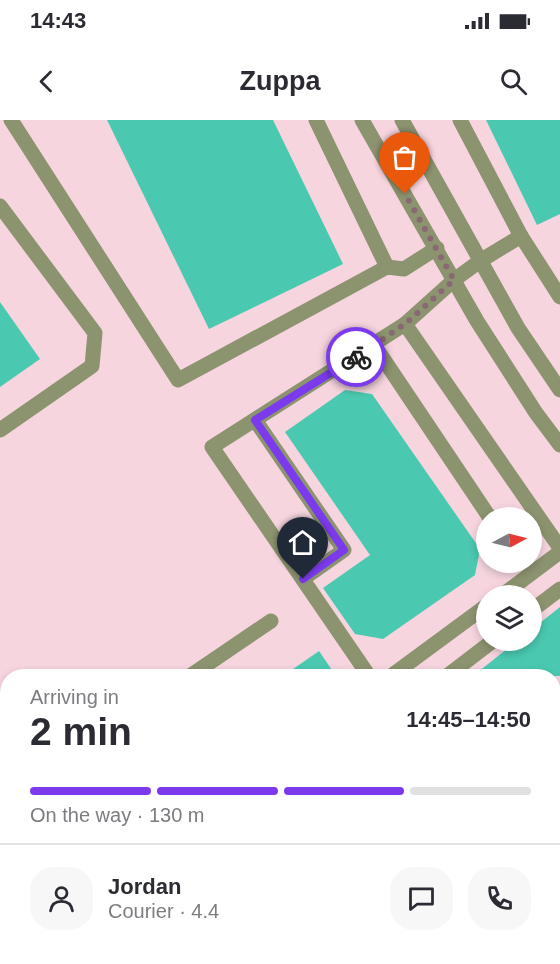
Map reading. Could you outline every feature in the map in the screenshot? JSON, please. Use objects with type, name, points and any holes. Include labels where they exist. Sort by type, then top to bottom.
[{"type":"street","points":[[11,120],[178,380],[387,267],[404,269],[437,248]]},
{"type":"street","points":[[316,120],[387,267]]},
{"type":"street","points":[[362,120],[477,321],[536,413],[560,445]]},
{"type":"street","points":[[402,120],[518,327],[560,390]]},
{"type":"street","points":[[460,120],[521,236],[560,297]]},
{"type":"street","points":[[0,206],[95,333],[92,366],[0,430]]},
{"type":"street","points":[[364,669],[212,447],[405,324],[454,280],[521,236]]},
{"type":"street","points":[[405,324],[560,550],[542,560]]},
{"type":"street","points":[[374,345],[483,507]]},
{"type":"street","points":[[255,420],[344,550],[303,579]]},
{"type":"street","points":[[510,585],[521,573]]},
{"type":"street","points":[[542,603],[560,589]]},
{"type":"street","points":[[400,669],[476,613]]},
{"type":"street","points":[[200,669],[271,621]]},
{"type":"street","points":[[456,669],[480,651]]},
{"type":"building","points":[[107,120],[273,120],[343,264],[209,329]]},
{"type":"building","points":[[486,120],[560,120],[560,214],[537,225]]},
{"type":"building","points":[[0,302],[40,359],[0,387]]},
{"type":"building","points":[[345,390],[372,394],[476,543],[475,575],[383,639],[355,634],[323,588],[370,555],[285,432]]},
{"type":"building","points":[[560,607],[560,669],[482,669],[504,651],[542,651],[542,621]]},
{"type":"building","points":[[319,651],[331,669],[293,669]]},
{"type":"way so far","points":[[356,357],[405,324],[454,280],[405,194]]},
{"type":"route","points":[[303,579],[344,550],[255,420],[356,357]]}]
